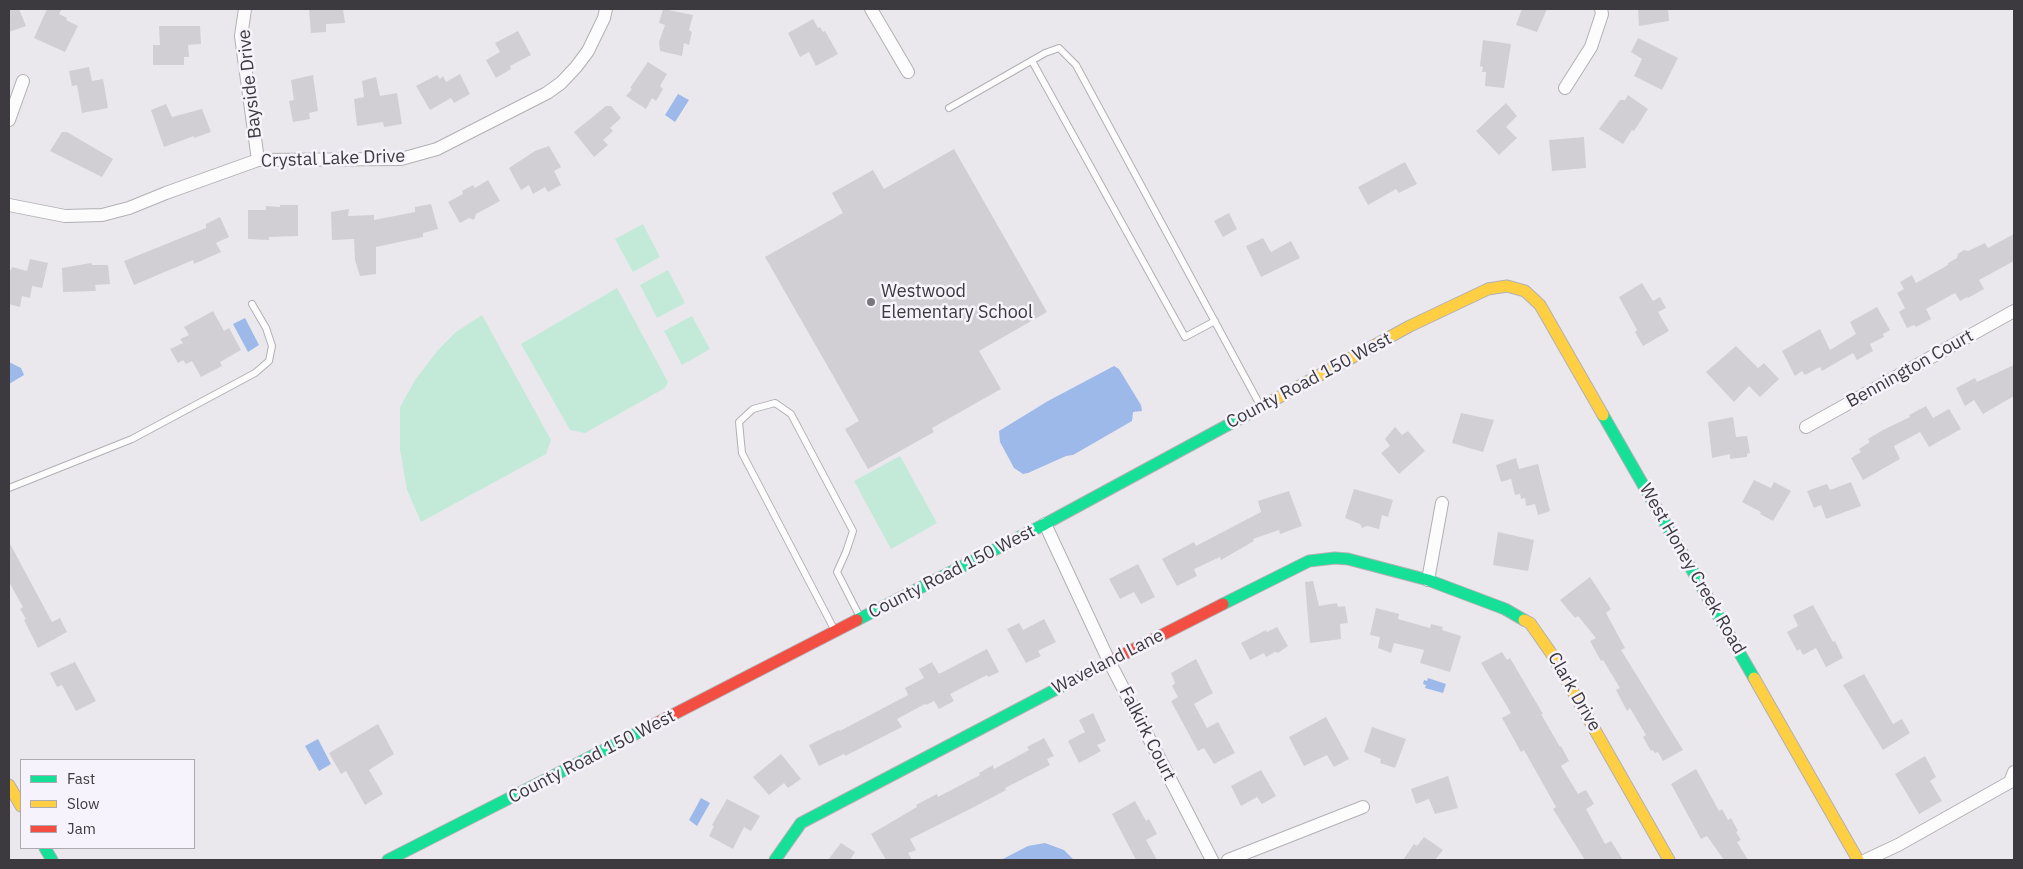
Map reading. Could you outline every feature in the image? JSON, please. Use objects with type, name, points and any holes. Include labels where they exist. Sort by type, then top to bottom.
[{"type":"street","name":"Bayside Drive","points":[[244,9],[242,51],[258,160]]},
{"type":"street","name":"Crystal Lake Drive","points":[[9,206],[65,216],[102,215],[129,208],[166,192],[258,160],[401,159],[437,149],[547,93],[561,83],[588,51],[604,18],[606,9]]},
{"type":"street","points":[[871,9],[908,72]]},
{"type":"street","points":[[1565,88],[1591,47],[1602,14],[1601,9]]},
{"type":"street","points":[[9,120],[23,81]]},
{"type":"street","name":"County Road 150 West","points":[[388,860],[1045,524],[1410,326],[1488,289],[1507,286],[1515,287]]},
{"type":"street","name":"West Honey Creek Road","points":[[1515,287],[1525,291],[1532,297],[1546,314],[1858,860]]},
{"type":"street","name":"Bennington Court","points":[[1806,427],[2014,311]]},
{"type":"street","points":[[1428,580],[1442,502]]},
{"type":"street","name":"Falkirk Court","points":[[1045,524],[1109,661],[1212,860]]},
{"type":"street","name":"Waveland Lane","points":[[776,860],[801,823],[1109,661],[1309,561],[1335,558],[1348,559],[1428,580]]},
{"type":"street","name":"Clark Drive","points":[[1428,580],[1506,609],[1530,623],[1538,632],[1669,860]]},
{"type":"street","points":[[1866,860],[1906,841],[2010,782],[2014,772]]},
{"type":"street","points":[[9,785],[20,804]]},
{"type":"street","points":[[1228,860],[1363,807]]},
{"type":"street","points":[[46,849],[52,860]]},
{"type":"lane","points":[[949,108],[1032,61],[1059,48],[1076,65],[1260,406]]},
{"type":"lane","points":[[1032,61],[1185,337],[1214,321]]},
{"type":"lane","points":[[9,488],[132,439],[255,374],[269,361],[272,346],[266,328],[252,304]]},
{"type":"lane","points":[[836,632],[742,452],[740,422],[753,410],[775,403],[791,414],[853,530],[837,572],[861,618]]},
{"type":"green space","points":[[643,224],[660,257],[633,272],[615,239]]},
{"type":"green space","points":[[668,270],[685,303],[657,318],[640,285]]},
{"type":"green space","points":[[617,288],[668,382],[665,388],[585,433],[570,430],[521,344]]},
{"type":"green space","points":[[482,315],[551,440],[546,454],[421,522],[407,490],[400,450],[400,407],[415,380],[438,350],[456,332]]},
{"type":"green space","points":[[692,316],[710,349],[682,365],[664,331]]},
{"type":"green space","points":[[900,456],[937,523],[891,549],[854,481]]},
{"type":"water","points":[[678,94],[689,100],[675,122],[665,115]]},
{"type":"water","points":[[245,318],[259,345],[248,352],[233,324]]},
{"type":"water","points":[[9,362],[21,368],[24,375],[9,384]]},
{"type":"water","points":[[1114,366],[1119,369],[1141,405],[1142,411],[1133,412],[1132,421],[1073,455],[1066,456],[1028,473],[1023,474],[1014,468],[1000,442],[999,431],[1048,401]]},
{"type":"water","points":[[1428,678],[1446,684],[1443,693],[1425,688],[1424,680],[1427,681]]},
{"type":"water","points":[[318,739],[331,764],[319,771],[305,746]]},
{"type":"water","points":[[701,798],[710,803],[697,826],[689,820]]},
{"type":"water","points":[[1045,843],[1064,850],[1074,860],[1001,860],[1028,846]]},
{"type":"building","points":[[9,9],[19,9],[26,26],[9,32]]},
{"type":"building","points":[[47,9],[62,9],[59,14],[78,26],[65,52],[34,38]]},
{"type":"building","points":[[309,9],[343,9],[345,23],[326,24],[326,32],[311,33]]},
{"type":"building","points":[[663,9],[693,15],[689,30],[692,32],[689,45],[684,43],[682,56],[660,51],[659,42],[665,25],[659,23]]},
{"type":"building","points":[[1522,9],[1547,9],[1537,32],[1516,25]]},
{"type":"building","points":[[1638,9],[1668,9],[1669,21],[1639,26]]},
{"type":"building","points":[[813,19],[818,28],[820,27],[823,32],[825,31],[838,54],[816,66],[809,52],[800,57],[788,33]]},
{"type":"building","points":[[159,26],[200,26],[201,44],[188,45],[189,57],[184,57],[184,65],[153,65],[153,45],[160,45]]},
{"type":"building","points":[[518,31],[531,55],[510,66],[511,69],[496,78],[486,60],[500,52],[495,43]]},
{"type":"building","points":[[1638,38],[1678,58],[1662,90],[1634,76],[1642,59],[1631,52]]},
{"type":"building","points":[[1483,40],[1511,44],[1504,88],[1485,86],[1486,72],[1482,72],[1483,67],[1480,66]]},
{"type":"building","points":[[648,62],[667,74],[660,86],[663,89],[656,101],[652,98],[646,109],[626,96]]},
{"type":"building","points":[[89,67],[92,81],[103,79],[108,108],[82,113],[77,85],[72,86],[69,71]]},
{"type":"building","points":[[460,74],[470,94],[454,103],[451,98],[430,110],[416,86],[437,75],[440,79],[443,76],[446,82]]},
{"type":"building","points":[[313,75],[318,111],[309,113],[310,119],[293,122],[289,101],[294,100],[291,80]]},
{"type":"building","points":[[376,77],[380,96],[397,93],[402,124],[384,127],[383,122],[357,126],[354,99],[364,97],[362,81]]},
{"type":"building","points":[[1628,95],[1648,109],[1623,144],[1599,129],[1620,100],[1625,100]]},
{"type":"building","points":[[1506,103],[1517,116],[1506,127],[1517,138],[1499,155],[1476,131]]},
{"type":"building","points":[[166,104],[172,117],[202,109],[211,132],[164,147],[151,110]]},
{"type":"building","points":[[606,106],[611,106],[621,118],[610,128],[613,131],[603,140],[608,145],[594,157],[574,132]]},
{"type":"building","points":[[62,132],[67,132],[113,159],[102,177],[50,151]]},
{"type":"building","points":[[1584,137],[1586,168],[1552,171],[1549,140]]},
{"type":"building","points":[[549,146],[561,167],[554,171],[561,185],[548,192],[545,187],[533,194],[529,185],[521,190],[509,168],[535,151]]},
{"type":"building","name":"Westwood Elementary School","points":[[954,149],[1047,312],[979,351],[1001,389],[932,428],[934,432],[868,469],[845,429],[859,421],[765,257],[843,213],[832,193],[873,170],[884,189]]},
{"type":"building","points":[[1405,162],[1417,184],[1399,193],[1396,189],[1368,205],[1358,187]]},
{"type":"building","points":[[488,180],[500,201],[476,214],[474,220],[469,218],[460,223],[448,202],[463,194],[462,191],[473,185],[475,188]]},
{"type":"building","points":[[431,204],[438,229],[423,233],[423,237],[376,247],[376,274],[360,276],[355,260],[354,239],[332,240],[331,212],[349,209],[348,216],[374,215],[374,220],[415,212],[415,207]]},
{"type":"building","points":[[280,205],[298,205],[298,236],[269,237],[269,240],[248,239],[248,210],[266,210],[266,206],[280,207]]},
{"type":"building","points":[[1229,213],[1237,229],[1223,237],[1214,221]]},
{"type":"building","points":[[220,217],[229,237],[216,243],[221,252],[194,264],[193,260],[134,285],[124,261],[206,228],[206,224]]},
{"type":"building","points":[[2014,234],[2014,261],[1979,280],[1984,289],[1960,301],[1955,293],[1926,309],[1931,319],[1916,327],[1914,325],[1907,328],[1899,312],[1905,308],[1897,293],[1904,289],[1900,282],[1912,275],[1916,283],[1948,265],[1964,250],[1968,251],[1985,243],[1988,248]]},
{"type":"building","points":[[1263,238],[1271,252],[1291,241],[1300,258],[1261,277],[1246,246]]},
{"type":"building","points":[[30,259],[48,263],[42,288],[32,286],[30,298],[22,296],[20,307],[9,304],[9,270],[12,267],[27,271]]},
{"type":"building","points":[[91,263],[92,265],[108,265],[110,284],[95,285],[96,291],[63,292],[62,268]]},
{"type":"building","points":[[1642,283],[1653,301],[1660,297],[1666,308],[1658,312],[1669,331],[1643,346],[1635,332],[1637,330],[1619,297]]},
{"type":"building","points":[[1877,307],[1890,330],[1883,334],[1884,337],[1870,344],[1873,351],[1857,360],[1853,353],[1822,371],[1820,367],[1805,375],[1802,371],[1795,376],[1782,351],[1820,329],[1830,350],[1856,334],[1850,322]]},
{"type":"building","points":[[213,311],[224,331],[229,328],[241,350],[220,362],[222,366],[201,377],[192,361],[186,364],[183,360],[178,363],[170,349],[183,343],[180,339],[189,335],[184,327]]},
{"type":"building","points":[[1736,346],[1758,368],[1764,363],[1779,379],[1760,397],[1749,386],[1734,402],[1706,372]]},
{"type":"building","points":[[2014,365],[2014,396],[1983,414],[1974,400],[1965,406],[1956,388],[1975,378],[1977,382]]},
{"type":"building","points":[[1926,406],[1933,418],[1949,409],[1961,429],[1929,447],[1920,432],[1894,446],[1900,459],[1863,480],[1851,458],[1861,452],[1859,449],[1870,442],[1868,439],[1910,417],[1909,415]]},
{"type":"building","points":[[1461,413],[1494,420],[1483,452],[1452,443]]},
{"type":"building","points":[[1733,417],[1736,437],[1747,436],[1750,453],[1747,454],[1747,457],[1730,459],[1730,454],[1712,458],[1708,422]]},
{"type":"building","points":[[1395,427],[1402,435],[1408,431],[1425,451],[1399,474],[1381,453],[1390,446],[1385,439]]},
{"type":"building","points":[[1516,458],[1519,469],[1538,464],[1550,511],[1538,515],[1535,504],[1526,506],[1525,498],[1521,499],[1520,494],[1515,495],[1511,479],[1501,482],[1496,465]]},
{"type":"building","points":[[1754,480],[1771,488],[1774,482],[1791,491],[1773,521],[1742,502]]},
{"type":"building","points":[[1851,482],[1861,506],[1826,519],[1821,505],[1814,508],[1807,491],[1827,484],[1830,490]]},
{"type":"building","points":[[1354,489],[1393,500],[1388,517],[1382,515],[1379,529],[1367,526],[1362,528],[1360,524],[1345,518]]},
{"type":"building","points":[[1289,491],[1302,526],[1280,534],[1279,530],[1253,539],[1254,541],[1221,560],[1220,557],[1194,569],[1197,576],[1177,586],[1162,559],[1194,542],[1196,546],[1261,512],[1258,501]]},
{"type":"building","points":[[1498,532],[1534,540],[1528,571],[1493,565]]},
{"type":"building","points":[[9,542],[52,622],[60,618],[67,632],[38,648],[24,620],[26,619],[20,609],[23,607],[9,582]]},
{"type":"building","points":[[1138,564],[1155,597],[1141,604],[1134,592],[1120,599],[1109,579]]},
{"type":"building","points":[[1590,577],[1611,609],[1606,613],[1625,648],[1621,650],[1683,750],[1663,761],[1658,752],[1651,751],[1643,737],[1646,735],[1630,708],[1627,711],[1616,690],[1620,688],[1590,641],[1596,638],[1578,616],[1575,618],[1560,600]]},
{"type":"building","points":[[1313,581],[1319,606],[1337,603],[1338,607],[1345,606],[1348,623],[1340,624],[1341,639],[1310,643],[1305,582]]},
{"type":"building","points":[[1813,605],[1843,658],[1826,667],[1816,648],[1803,655],[1800,649],[1797,651],[1787,632],[1798,626],[1793,615]]},
{"type":"building","points":[[1376,608],[1399,614],[1398,619],[1430,628],[1431,624],[1443,627],[1442,630],[1461,636],[1450,672],[1420,663],[1424,650],[1394,643],[1391,653],[1378,648],[1380,637],[1370,635]]},
{"type":"building","points":[[1044,619],[1056,642],[1038,651],[1041,656],[1026,663],[1007,629],[1019,623],[1023,630]]},
{"type":"building","points":[[1277,627],[1288,646],[1278,653],[1275,652],[1266,657],[1264,653],[1250,660],[1241,643],[1266,630],[1267,632]]},
{"type":"building","points":[[987,649],[999,672],[988,677],[987,675],[950,694],[954,701],[939,709],[934,701],[925,704],[897,719],[902,727],[845,756],[844,754],[819,766],[809,745],[908,695],[905,688],[924,678],[919,669],[932,662],[939,674]]},
{"type":"building","points":[[1502,652],[1507,660],[1510,658],[1569,761],[1561,766],[1578,794],[1586,790],[1594,804],[1586,809],[1605,844],[1611,841],[1623,860],[1585,860],[1553,809],[1556,807],[1524,750],[1521,752],[1502,718],[1511,713],[1481,663]]},
{"type":"building","points":[[1196,659],[1213,693],[1194,704],[1207,728],[1218,722],[1235,753],[1214,764],[1204,748],[1198,751],[1171,701],[1178,697],[1172,686],[1175,683],[1171,673]]},
{"type":"building","points":[[75,662],[96,701],[76,711],[62,685],[57,687],[50,673]]},
{"type":"building","points":[[1864,674],[1893,724],[1902,719],[1910,733],[1883,750],[1843,685]]},
{"type":"building","points":[[1093,713],[1106,741],[1097,745],[1101,751],[1079,763],[1068,741],[1085,732],[1079,720]]},
{"type":"building","points":[[1326,717],[1349,759],[1334,767],[1327,755],[1304,766],[1289,737]]},
{"type":"building","points":[[378,724],[394,754],[369,770],[383,794],[365,805],[346,771],[341,774],[329,753]]},
{"type":"building","points":[[1372,727],[1406,739],[1395,768],[1380,763],[1381,759],[1364,752]]},
{"type":"building","points":[[1044,738],[1054,756],[1047,759],[1050,765],[1005,788],[1006,790],[974,807],[910,839],[916,850],[908,853],[912,860],[886,860],[871,834],[917,807],[916,805],[937,794],[938,797],[980,775],[979,773],[993,765],[994,769],[1029,750],[1027,747]]},
{"type":"building","points":[[781,754],[801,779],[788,788],[784,783],[769,795],[753,777]]},
{"type":"building","points":[[1925,756],[1936,777],[1930,781],[1942,801],[1919,814],[1895,774]]},
{"type":"building","points":[[1696,769],[1719,811],[1722,809],[1728,820],[1731,818],[1741,840],[1737,842],[1748,860],[1724,860],[1707,836],[1701,839],[1671,784]]},
{"type":"building","points":[[1261,770],[1276,796],[1262,804],[1257,797],[1241,806],[1231,786]]},
{"type":"building","points":[[1448,776],[1458,808],[1435,814],[1429,799],[1416,804],[1411,789]]},
{"type":"building","points":[[727,799],[760,816],[751,831],[744,827],[733,849],[709,836],[714,826],[712,825]]},
{"type":"building","points":[[1135,801],[1146,821],[1149,819],[1157,834],[1146,840],[1157,860],[1136,860],[1112,814]]},
{"type":"building","points":[[1424,837],[1443,850],[1435,860],[1403,860],[1414,844],[1417,846]]},
{"type":"building","points":[[841,843],[855,852],[850,860],[828,860]]},
{"type":"traffic: fast","points":[[857,620],[1045,524],[1272,401]]},
{"type":"traffic: fast","points":[[1603,415],[1754,678]]},
{"type":"traffic: fast","points":[[1223,604],[1309,561],[1335,558],[1348,559],[1428,580],[1505,609],[1524,620]]},
{"type":"traffic: fast","points":[[775,860],[801,823],[1085,674]]},
{"type":"traffic: fast","points":[[388,860],[649,727]]},
{"type":"traffic: fast","points":[[46,849],[52,860]]},
{"type":"traffic: slow","points":[[1272,401],[1410,326],[1488,289],[1507,286],[1525,291],[1540,305],[1603,415]]},
{"type":"traffic: slow","points":[[1524,620],[1530,623],[1551,653],[1669,860]]},
{"type":"traffic: slow","points":[[1754,678],[1858,860]]},
{"type":"traffic: slow","points":[[9,785],[20,804]]},
{"type":"traffic: jam","points":[[1085,674],[1223,604]]},
{"type":"traffic: jam","points":[[649,727],[857,620]]},
{"type":"place","name":"Westwood Elementary School","points":[[871,302]]}]
